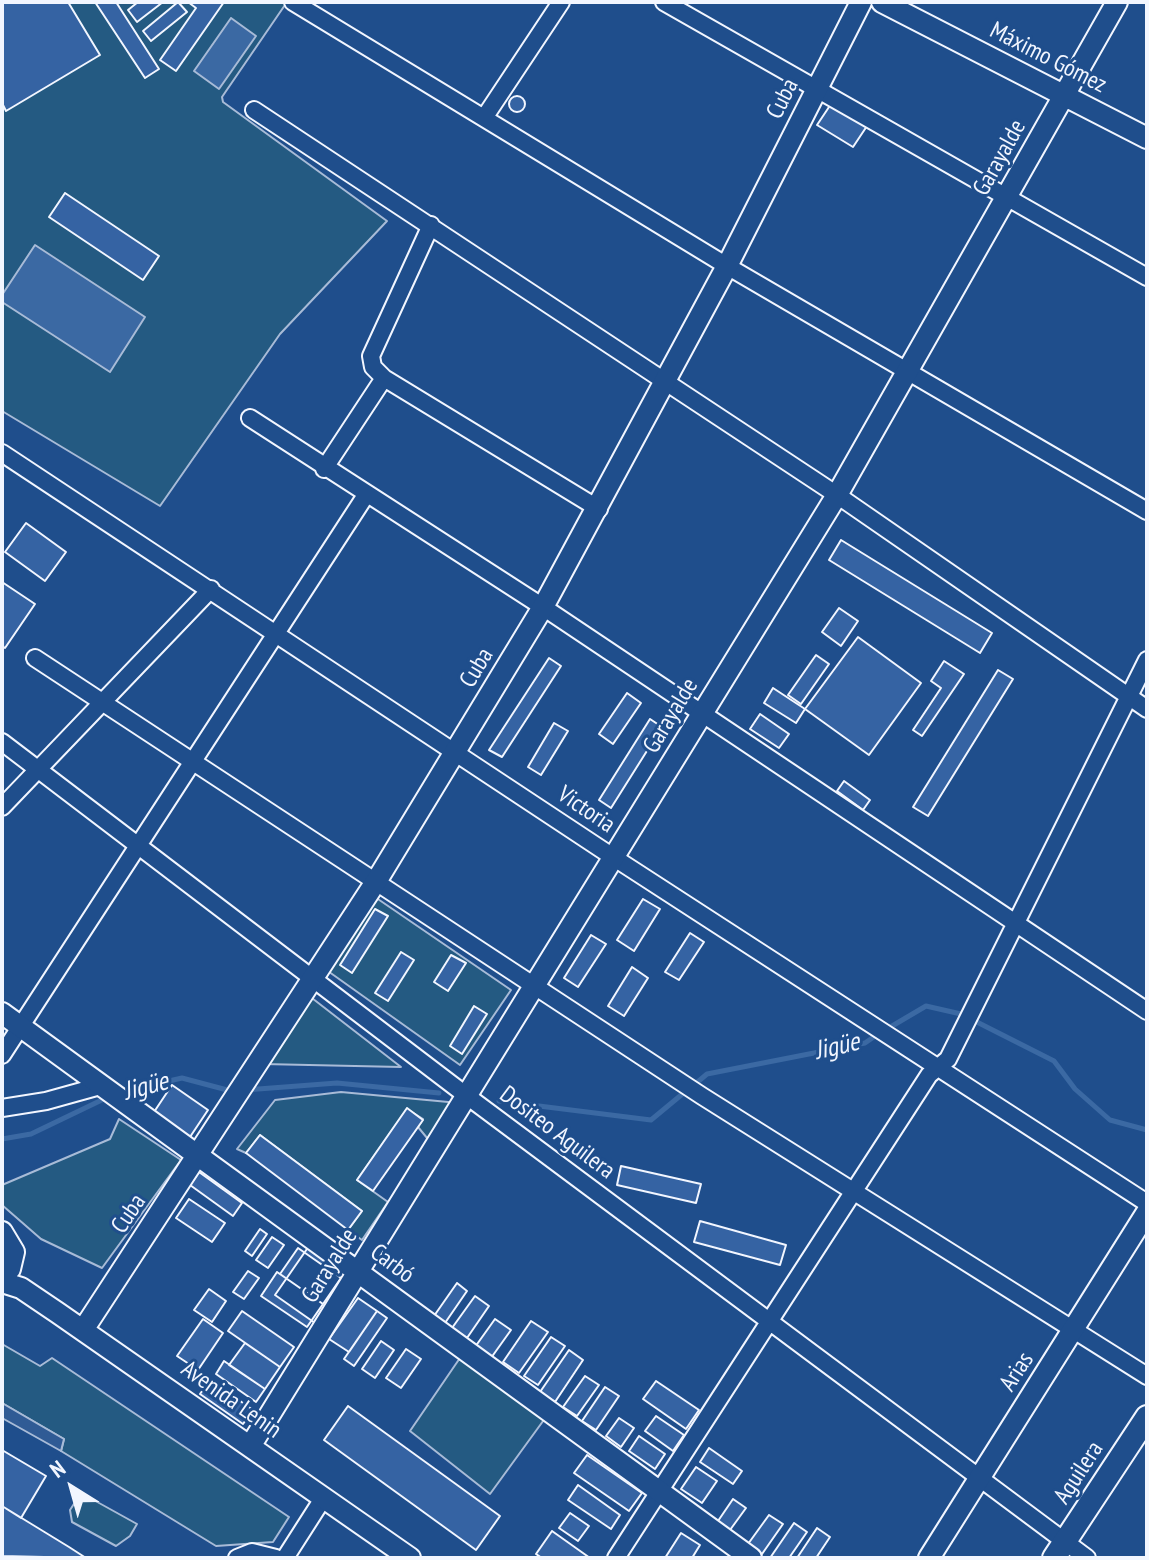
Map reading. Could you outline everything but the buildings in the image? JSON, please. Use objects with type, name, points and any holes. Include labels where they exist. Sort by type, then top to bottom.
[{"type":"main road","name":"Aguilera","points":[[1059,1550],[1147,1417]]},
{"type":"street","points":[[293,2],[727,266],[1147,511]]},
{"type":"street","points":[[484,118],[561,2]]},
{"type":"street","points":[[664,2],[1147,277]]},
{"type":"street","name":"Cuba","points":[[83,1330],[377,880],[543,607],[599,509],[727,266],[861,2]]},
{"type":"street","name":"Máximo Gómez","points":[[882,2],[1147,138]]},
{"type":"street","name":"Garayalde","points":[[251,1445],[537,986],[837,495],[1117,2]]},
{"type":"street","points":[[254,110],[837,495],[1147,709]]},
{"type":"street","points":[[431,225],[371,356],[373,367],[384,378],[599,509]]},
{"type":"street","points":[[324,469],[384,378]]},
{"type":"street","points":[[250,418],[324,469],[543,607],[1147,1011]]},
{"type":"street","name":"Victoria","points":[[2,453],[615,859],[1147,1203]]},
{"type":"street","points":[[2,1055],[366,495]]},
{"type":"street","points":[[2,807],[36,768],[211,589]]},
{"type":"street","points":[[35,658],[702,1096],[1147,1376]]},
{"type":"street","points":[[616,1558],[661,1493],[929,1075],[948,1059],[1147,660]]},
{"type":"street","name":"Dositeo Aguilera","points":[[2,742],[467,1096],[981,1477],[1059,1550],[1087,1558]]},
{"type":"street","name":"Carbó","points":[[2,1013],[751,1558]]},
{"type":"street","points":[[2,1108],[46,1101],[100,1086]]},
{"type":"street","name":"Arias","points":[[929,1558],[1147,1212]]},
{"type":"street","name":"Avenida Lenin","points":[[2,1232],[11,1243],[10,1277],[410,1558]]},
{"type":"street","points":[[285,1558],[324,1497]]},
{"type":"street","points":[[237,1558],[252,1552],[276,1558]]},
{"type":"shaded area","points":[[2,2],[287,2],[222,97],[223,102],[387,221],[280,334],[160,506],[2,411]]},
{"type":"shaded area","points":[[231,18],[256,36],[219,89],[194,71]]},
{"type":"shaded area","points":[[35,245],[145,317],[110,372],[2,302],[2,295]]},
{"type":"shaded area","points":[[372,895],[511,990],[460,1065],[325,969]]},
{"type":"shaded area","points":[[308,995],[401,1067],[263,1064]]},
{"type":"shaded area","points":[[341,1092],[459,1103],[432,1144],[418,1127],[423,1119],[407,1109],[357,1180],[388,1202],[362,1240],[348,1230],[362,1211],[260,1135],[246,1153],[237,1149],[275,1100]]},
{"type":"shaded area","points":[[119,1119],[181,1160],[102,1268],[41,1239],[2,1205],[2,1185],[110,1139]]},
{"type":"shaded area","points":[[2,1344],[40,1366],[52,1358],[289,1517],[273,1542],[216,1546],[61,1451],[64,1439],[2,1403]]},
{"type":"shaded area","points":[[462,1355],[546,1417],[490,1494],[410,1431]]},
{"type":"shaded area","points":[[2,1403],[64,1439],[61,1451],[2,1418]]},
{"type":"shaded area","points":[[81,1493],[137,1524],[130,1536],[116,1546],[72,1522],[70,1510]]},
{"type":"waterway","name":"Jigüe","points":[[887,1029],[926,1006],[961,1014],[1054,1061],[1075,1089],[1110,1120],[1147,1130]]},
{"type":"waterway","name":"Jigüe","points":[[694,1085],[707,1074],[865,1043],[878,1034]]},
{"type":"waterway","name":"Jigüe","points":[[121,1092],[182,1078],[231,1091]]},
{"type":"waterway","name":"Jigüe","points":[[245,1090],[337,1083],[439,1093]]},
{"type":"waterway","name":"Jigüe","points":[[499,1101],[651,1120],[686,1091]]},
{"type":"waterway","name":"Jigüe","points":[[2,1139],[31,1134],[108,1097]]}]
